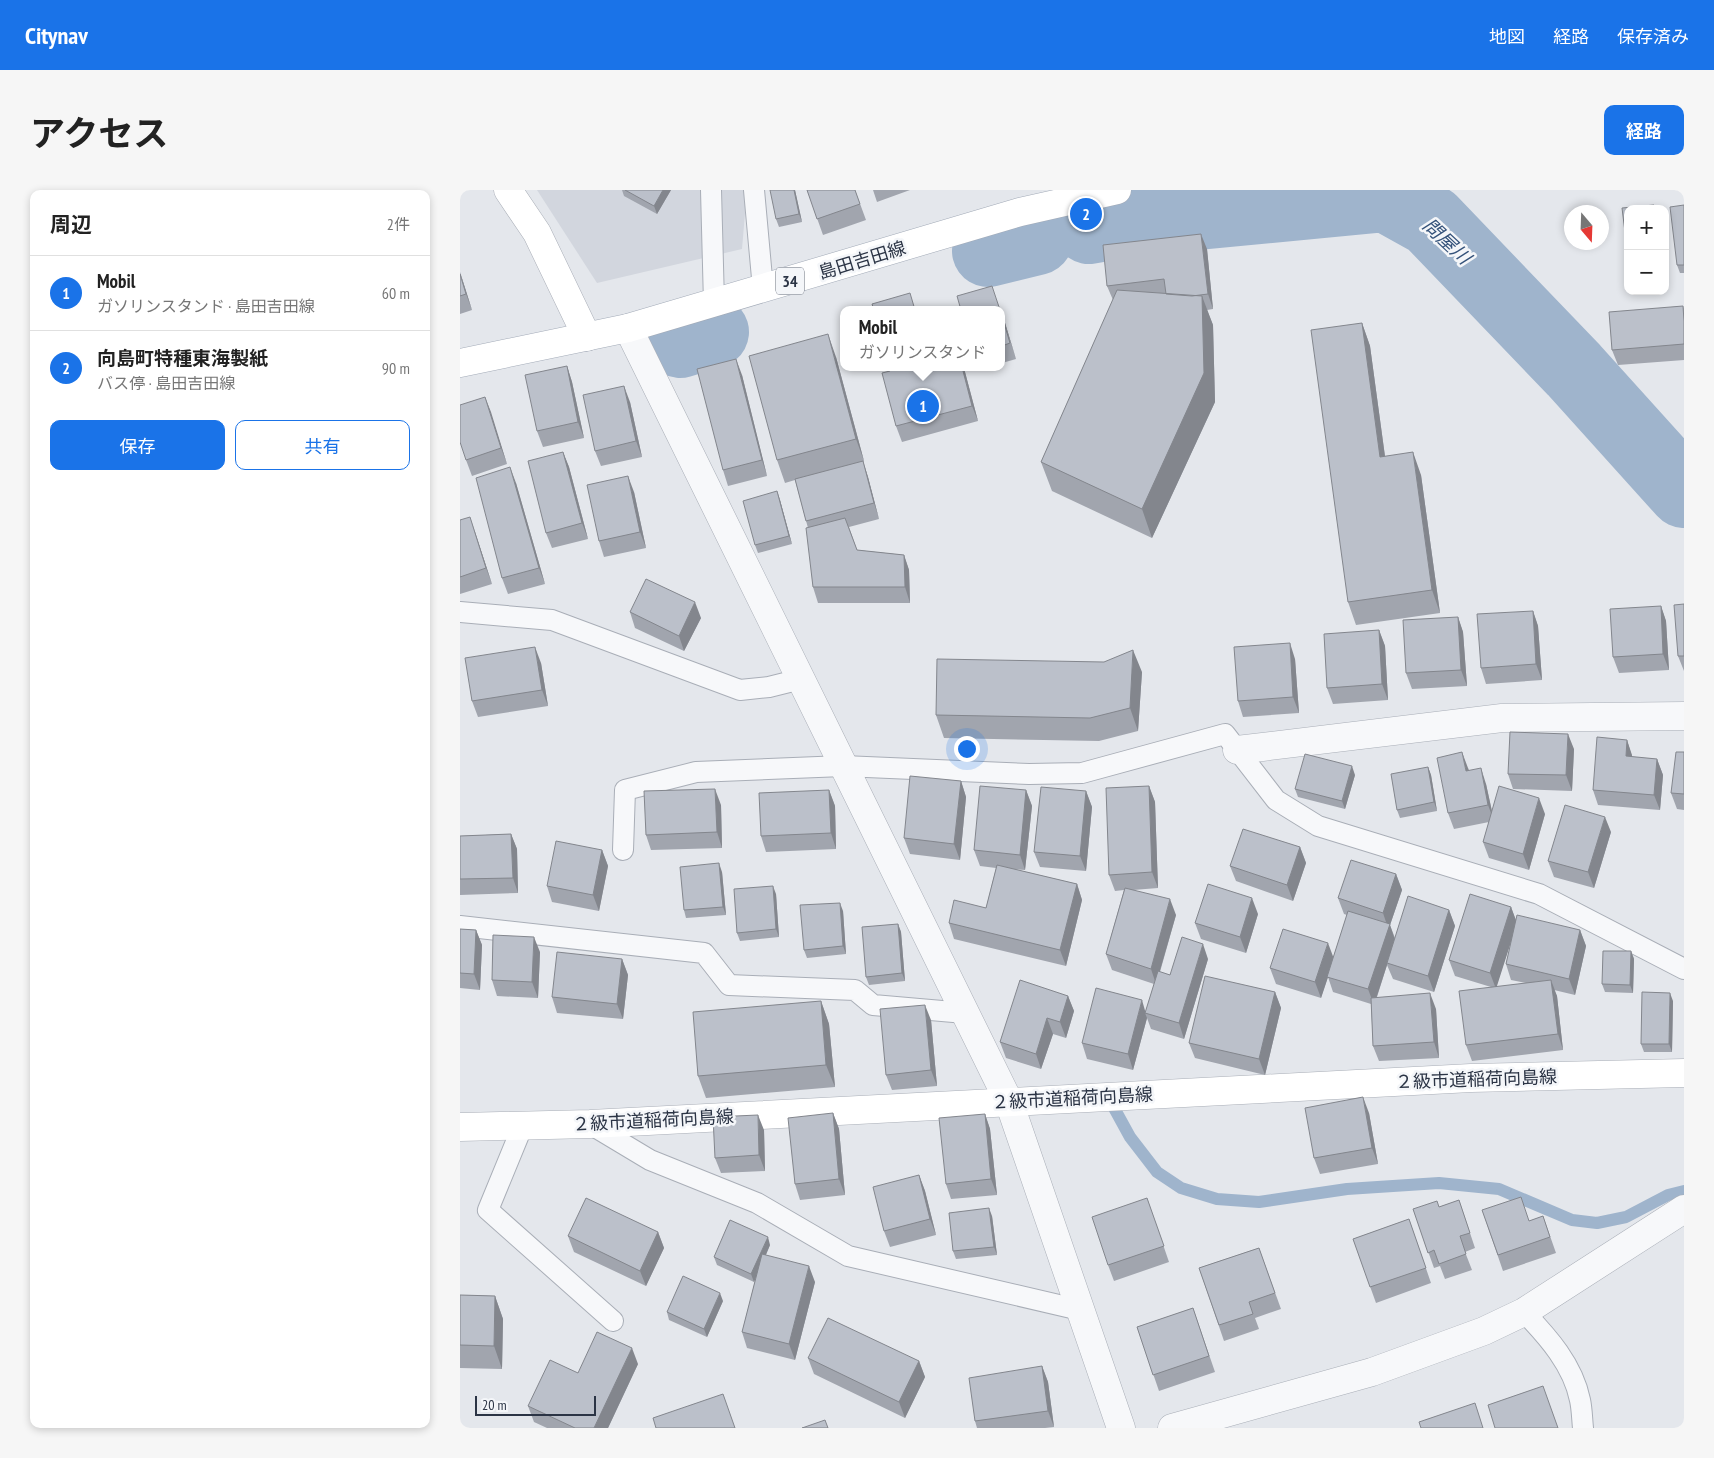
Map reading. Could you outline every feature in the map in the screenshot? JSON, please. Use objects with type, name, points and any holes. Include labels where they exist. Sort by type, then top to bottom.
[{"type":"street","points":[[508,190],[537,233],[587,337]]},
{"type":"street","name":"島田吉田線","points":[[460,363],[628,328],[1020,212],[1117,190]]},
{"type":"street","points":[[628,328],[1009,1102],[1121,1428]]},
{"type":"street","points":[[1237,750],[1502,718],[1684,716]]},
{"type":"street","name":"２級市道稲荷向島線","points":[[460,1127],[590,1124],[1471,1078],[1684,1072]]},
{"type":"street","points":[[1172,1428],[1372,1372],[1484,1331],[1524,1312],[1683,1213]]},
{"type":"lane","points":[[711,190],[714,303]]},
{"type":"lane","points":[[754,190],[763,289]]},
{"type":"lane","points":[[460,612],[552,620],[740,690],[769,687],[801,679]]},
{"type":"lane","points":[[623,850],[625,790],[696,772],[844,766],[1029,774],[1082,774],[1225,734],[1276,800],[1318,826],[1539,894],[1684,969]]},
{"type":"lane","points":[[460,926],[704,953],[729,985],[855,990],[873,1005],[966,1013]]},
{"type":"lane","points":[[590,1124],[650,1160],[757,1203],[848,1256],[1080,1310]]},
{"type":"lane","points":[[523,1125],[488,1210],[613,1321]]},
{"type":"lane","points":[[1524,1312],[1550,1339],[1570,1370],[1580,1399],[1583,1428]]},
{"type":"shaded area","points":[[537,190],[747,190],[742,249],[597,283]]},
{"type":"building","points":[[625,190],[663,190],[654,206]]},
{"type":"building","points":[[770,190],[794,190],[799,214],[776,219]]},
{"type":"building","points":[[807,190],[855,190],[860,204],[817,219]]},
{"type":"building","points":[[1684,205],[1684,265],[1677,265],[1670,207]]},
{"type":"building","points":[[1622,208],[1624,208],[1624,224]]},
{"type":"building","points":[[1201,234],[1208,294],[1192,296],[1166,294],[1164,279],[1107,286],[1103,245]]},
{"type":"building","points":[[460,274],[466,294],[460,296]]},
{"type":"building","points":[[992,286],[999,306],[960,306],[957,296]]},
{"type":"building","points":[[1117,290],[1202,296],[1204,373],[1142,509],[1041,462]]},
{"type":"building","points":[[910,293],[914,306],[873,306],[872,304]]},
{"type":"building","points":[[1683,306],[1684,344],[1612,350],[1609,312]]},
{"type":"building","points":[[1362,323],[1380,457],[1413,452],[1432,590],[1348,602],[1311,330]]},
{"type":"building","points":[[1005,326],[1010,343],[1005,345]]},
{"type":"building","points":[[828,334],[856,439],[777,460],[749,356]]},
{"type":"building","points":[[736,359],[762,460],[723,470],[697,369]]},
{"type":"building","points":[[567,366],[578,422],[537,431],[525,375]]},
{"type":"building","points":[[890,371],[963,371],[972,406],[896,426],[882,373]]},
{"type":"building","points":[[624,386],[636,441],[595,451],[583,395]]},
{"type":"building","points":[[485,397],[501,448],[466,460],[460,442],[460,405]]},
{"type":"building","points":[[563,452],[582,523],[546,533],[528,461]]},
{"type":"building","points":[[863,461],[874,503],[806,521],[795,479]]},
{"type":"building","points":[[510,467],[539,568],[502,578],[476,478]]},
{"type":"building","points":[[628,476],[640,532],[599,541],[587,485]]},
{"type":"building","points":[[777,491],[789,536],[755,545],[743,501]]},
{"type":"building","points":[[470,517],[486,568],[460,577],[460,520]]},
{"type":"building","points":[[845,518],[857,550],[904,555],[905,587],[813,587],[806,528]]},
{"type":"building","points":[[646,579],[695,602],[679,636],[630,612]]},
{"type":"building","points":[[1684,604],[1684,656],[1678,656],[1674,605]]},
{"type":"building","points":[[1661,606],[1663,654],[1613,657],[1610,609]]},
{"type":"building","points":[[1533,611],[1536,664],[1481,668],[1477,614]]},
{"type":"building","points":[[1458,617],[1461,670],[1406,673],[1403,620]]},
{"type":"building","points":[[1379,630],[1382,684],[1327,688],[1324,634]]},
{"type":"building","points":[[1290,643],[1293,697],[1238,701],[1234,647]]},
{"type":"building","points":[[535,647],[542,690],[472,701],[465,658]]},
{"type":"building","points":[[1133,650],[1130,708],[1090,718],[936,715],[937,659],[1104,662]]},
{"type":"building","points":[[1510,732],[1568,734],[1566,775],[1508,774]]},
{"type":"building","points":[[1597,737],[1627,740],[1626,756],[1657,759],[1654,795],[1593,790]]},
{"type":"building","points":[[1462,752],[1466,771],[1481,768],[1488,805],[1448,813],[1437,758]]},
{"type":"building","points":[[1676,752],[1684,752],[1684,794],[1671,793]]},
{"type":"building","points":[[1305,754],[1352,766],[1342,801],[1295,789]]},
{"type":"building","points":[[1428,767],[1434,802],[1397,810],[1391,774]]},
{"type":"building","points":[[910,776],[961,781],[954,844],[904,838]]},
{"type":"building","points":[[980,786],[1026,790],[1020,855],[974,850]]},
{"type":"building","points":[[1149,786],[1152,872],[1109,875],[1106,788]]},
{"type":"building","points":[[1499,786],[1539,798],[1523,854],[1483,842]]},
{"type":"building","points":[[1041,787],[1086,791],[1080,856],[1034,852]]},
{"type":"building","points":[[715,789],[717,832],[646,835],[644,791]]},
{"type":"building","points":[[829,790],[831,833],[761,836],[759,793]]},
{"type":"building","points":[[1565,805],[1605,817],[1588,872],[1548,861]]},
{"type":"building","points":[[1243,829],[1300,847],[1287,885],[1230,866]]},
{"type":"building","points":[[511,834],[513,878],[460,879],[460,836]]},
{"type":"building","points":[[556,841],[602,850],[593,895],[547,886]]},
{"type":"building","points":[[1351,860],[1396,874],[1383,913],[1338,898]]},
{"type":"building","points":[[719,863],[723,907],[684,910],[680,867]]},
{"type":"building","points":[[997,865],[1077,884],[1060,950],[949,923],[954,900],[986,908]]},
{"type":"building","points":[[1208,884],[1252,898],[1240,937],[1195,923]]},
{"type":"building","points":[[773,886],[776,929],[737,933],[734,889]]},
{"type":"building","points":[[1125,888],[1170,899],[1151,969],[1106,954]]},
{"type":"building","points":[[1470,894],[1511,907],[1490,973],[1449,960]]},
{"type":"building","points":[[1408,896],[1449,910],[1428,976],[1387,963]]},
{"type":"building","points":[[840,903],[843,946],[804,950],[800,905]]},
{"type":"building","points":[[1348,911],[1390,924],[1368,989],[1327,977]]},
{"type":"building","points":[[1517,915],[1580,930],[1569,979],[1506,964]]},
{"type":"building","points":[[898,924],[902,973],[866,977],[862,927]]},
{"type":"building","points":[[460,929],[476,930],[474,974],[460,973]]},
{"type":"building","points":[[1283,929],[1328,943],[1315,982],[1270,968]]},
{"type":"building","points":[[493,935],[534,937],[532,982],[492,980]]},
{"type":"building","points":[[1182,937],[1203,944],[1179,1023],[1145,1013],[1158,971],[1170,975]]},
{"type":"building","points":[[1603,951],[1631,951],[1630,985],[1602,984]]},
{"type":"building","points":[[557,952],[622,959],[617,1004],[552,997]]},
{"type":"building","points":[[1205,976],[1275,992],[1259,1059],[1189,1043]]},
{"type":"building","points":[[1020,980],[1068,996],[1060,1022],[1047,1018],[1036,1054],[1000,1042]]},
{"type":"building","points":[[1551,980],[1558,1034],[1466,1045],[1459,991]]},
{"type":"building","points":[[1096,988],[1142,1000],[1128,1054],[1082,1043]]},
{"type":"building","points":[[1642,992],[1670,993],[1669,1044],[1641,1044]]},
{"type":"building","points":[[1430,993],[1434,1042],[1373,1046],[1371,998]]},
{"type":"building","points":[[821,1001],[826,1065],[698,1076],[693,1012]]},
{"type":"building","points":[[925,1005],[931,1070],[886,1075],[880,1009]]},
{"type":"building","points":[[1363,1097],[1372,1148],[1314,1158],[1305,1108]]},
{"type":"building","points":[[833,1113],[839,1179],[795,1184],[788,1118]]},
{"type":"building","points":[[985,1114],[991,1179],[946,1184],[939,1118]]},
{"type":"building","points":[[758,1115],[759,1155],[715,1158],[713,1117]]},
{"type":"building","points":[[919,1175],[930,1219],[884,1231],[873,1187]]},
{"type":"building","points":[[1521,1197],[1529,1221],[1543,1216],[1550,1237],[1498,1255],[1482,1210]]},
{"type":"building","points":[[586,1198],[658,1232],[640,1271],[568,1236]]},
{"type":"building","points":[[1147,1198],[1164,1246],[1108,1265],[1092,1217]]},
{"type":"building","points":[[1459,1200],[1470,1233],[1460,1236],[1466,1254],[1439,1264],[1434,1250],[1428,1253],[1413,1209],[1437,1201],[1439,1207]]},
{"type":"building","points":[[989,1208],[994,1247],[953,1251],[949,1213]]},
{"type":"building","points":[[1409,1219],[1426,1268],[1370,1287],[1353,1239]]},
{"type":"building","points":[[730,1220],[768,1237],[751,1274],[714,1257]]},
{"type":"building","points":[[1259,1248],[1275,1293],[1249,1302],[1253,1314],[1219,1325],[1199,1268]]},
{"type":"building","points":[[762,1254],[809,1266],[789,1344],[742,1332]]},
{"type":"building","points":[[683,1276],[720,1293],[704,1329],[667,1312]]},
{"type":"building","points":[[460,1295],[495,1296],[494,1346],[460,1345]]},
{"type":"building","points":[[1193,1308],[1209,1356],[1153,1375],[1137,1327]]},
{"type":"building","points":[[828,1318],[919,1361],[899,1402],[808,1358]]},
{"type":"building","points":[[597,1332],[632,1348],[594,1428],[575,1428],[528,1406],[550,1360],[578,1373]]},
{"type":"building","points":[[1042,1366],[1048,1411],[975,1421],[969,1378]]},
{"type":"building","points":[[1543,1386],[1558,1428],[1495,1428],[1488,1405]]},
{"type":"building","points":[[723,1394],[735,1428],[656,1428],[653,1418]]},
{"type":"building","points":[[1475,1403],[1483,1428],[1421,1428],[1419,1422]]},
{"type":"building","points":[[825,1420],[828,1428],[802,1428]]},
{"type":"waterway","name":"問屋川","points":[[1089,228],[1135,220],[1386,196],[1431,221],[1574,370],[1684,492]]},
{"type":"waterway","name":"問屋川","points":[[988,251],[1037,239]]},
{"type":"waterway","name":"問屋川","points":[[680,342],[713,332]]},
{"type":"waterway","points":[[1113,1106],[1130,1137],[1157,1172],[1181,1188],[1217,1199],[1259,1202],[1347,1189],[1439,1183],[1499,1189],[1572,1220],[1597,1223],[1626,1217],[1668,1195],[1684,1191]]},
{"type":"place","name":"向島町特種東海製紙","points":[[1086,214]]},
{"type":"place","name":"Mobil","points":[[923,406]]}]
